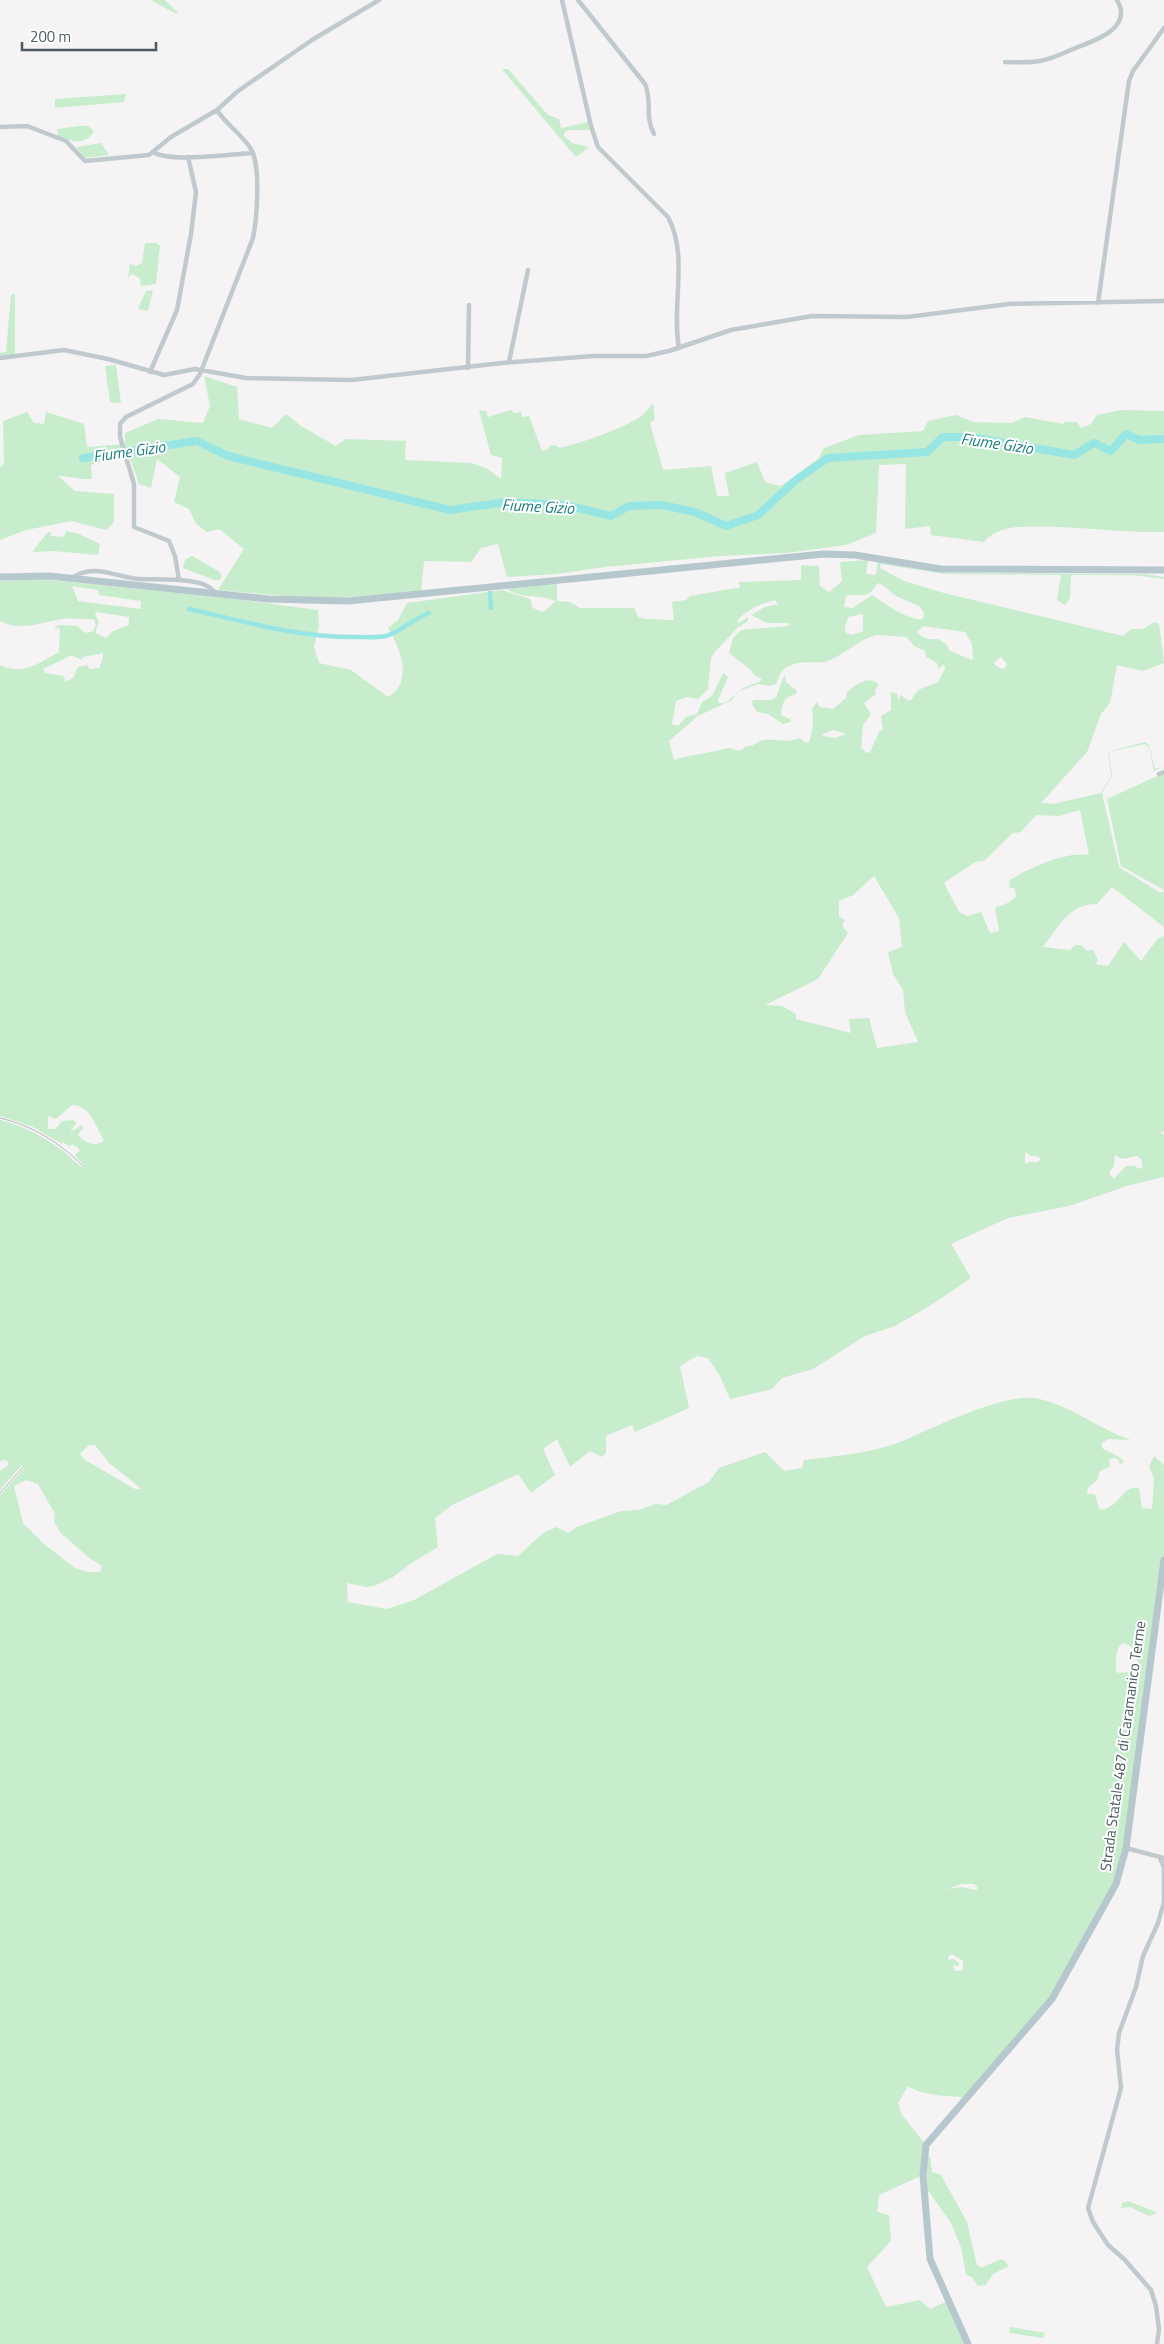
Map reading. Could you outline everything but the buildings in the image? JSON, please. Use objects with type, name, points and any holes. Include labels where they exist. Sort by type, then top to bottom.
[{"type":"main road","points":[[0,577],[25,575],[138,582],[215,593],[277,599],[348,601],[506,588],[823,554],[855,555],[941,569],[1164,570]]},
{"type":"main road","points":[[1130,570],[1164,574]]},
{"type":"main road","name":"Strada Statale 487 di Caramanico Terme","points":[[968,2344],[930,2259],[923,2175],[926,2145],[1052,1999],[1116,1884],[1126,1848],[1164,1560]]},
{"type":"street","points":[[0,127],[27,126],[66,141],[85,161],[145,156],[171,137],[218,110],[238,92],[312,40],[379,0]]},
{"type":"street","points":[[562,0],[584,99],[598,147],[668,217],[675,231],[678,271],[679,348]]},
{"type":"street","points":[[578,0],[645,84],[649,92],[648,122],[654,134]]},
{"type":"street","points":[[1005,62],[1040,62],[1096,41],[1111,32],[1121,17],[1121,7],[1118,0]]},
{"type":"street","points":[[1098,303],[1129,81],[1133,71],[1164,28]]},
{"type":"street","points":[[179,580],[175,556],[169,541],[134,527],[134,484],[124,454],[119,429],[126,418],[192,384],[201,370],[253,238],[256,183],[253,153],[218,110]]},
{"type":"street","points":[[152,152],[161,156],[253,153]]},
{"type":"street","points":[[150,372],[177,310],[196,204],[196,192],[188,156]]},
{"type":"street","points":[[509,362],[528,270]]},
{"type":"street","points":[[0,358],[64,350],[75,351],[150,372],[170,375],[188,370],[201,370],[246,378],[352,380],[509,362],[593,356],[646,356],[679,348],[731,330],[798,318],[907,317],[1009,304],[1164,301]]},
{"type":"street","points":[[468,368],[469,305]]},
{"type":"street","points":[[138,582],[179,580],[208,586],[215,593]]},
{"type":"street","points":[[1126,1848],[1162,1858],[1164,1868],[1164,1902],[1158,1923],[1143,1956],[1136,1987],[1119,2033],[1117,2050],[1121,2088],[1088,2208],[1093,2222],[1108,2245],[1124,2258],[1151,2290],[1156,2306],[1159,2330],[1157,2344]]},
{"type":"green space","points":[[151,0],[165,0],[178,13],[176,14]]},
{"type":"green space","points":[[502,69],[508,69],[548,115],[559,119],[561,128],[588,122],[590,130],[568,130],[564,133],[564,136],[572,143],[589,147],[576,157]]},
{"type":"green space","points":[[126,94],[124,102],[55,108],[55,99]]},
{"type":"green space","points":[[88,126],[94,131],[82,141],[72,141],[58,136],[57,129]]},
{"type":"green space","points":[[101,143],[109,155],[85,158],[76,147]]},
{"type":"green space","points":[[145,243],[156,243],[160,246],[156,284],[141,286],[140,278],[132,274],[128,278],[130,264],[136,266],[142,263]]},
{"type":"green space","points":[[153,290],[148,311],[138,309],[146,291]]},
{"type":"green space","points":[[11,294],[15,294],[15,353],[14,355],[0,356],[0,353],[6,352]]},
{"type":"green space","points":[[116,365],[121,403],[110,402],[105,366]]},
{"type":"green space","points":[[204,376],[237,387],[239,419],[272,428],[286,414],[301,426],[336,446],[346,439],[406,441],[405,460],[471,463],[486,468],[501,479],[502,458],[491,455],[479,410],[486,411],[488,417],[511,410],[514,413],[521,412],[522,417],[529,416],[542,451],[550,446],[555,445],[560,448],[612,431],[640,417],[653,403],[655,419],[650,423],[663,470],[711,466],[717,496],[729,496],[725,473],[757,462],[765,482],[781,486],[819,458],[824,448],[859,435],[923,431],[928,421],[956,415],[973,422],[1012,423],[1025,417],[1063,424],[1065,422],[1077,422],[1081,428],[1091,424],[1097,415],[1122,410],[1164,411],[1164,532],[1036,526],[1018,527],[999,531],[984,542],[931,535],[930,526],[905,529],[906,464],[879,465],[876,533],[846,545],[786,553],[720,556],[605,567],[556,574],[507,577],[498,544],[481,548],[471,562],[424,561],[421,591],[338,598],[296,597],[218,590],[244,549],[219,529],[207,532],[196,524],[189,509],[174,502],[180,477],[157,459],[151,488],[139,484],[129,455],[91,465],[92,479],[58,476],[75,491],[114,494],[114,522],[106,530],[71,521],[26,530],[0,540],[0,467],[4,464],[3,421],[27,412],[34,423],[44,424],[46,412],[84,424],[87,447],[125,444],[125,433],[158,419],[203,423],[210,406]]},
{"type":"green space","points":[[66,531],[79,534],[100,544],[98,555],[53,551],[32,552],[48,532],[51,532],[51,536],[64,537]]},
{"type":"green space","points":[[192,556],[220,572],[222,577],[219,580],[214,580],[183,568],[185,560]]},
{"type":"green space","points":[[868,560],[866,574],[876,575],[878,562],[946,573],[1145,574],[1164,577],[1164,579],[1132,575],[1071,575],[1070,598],[1065,605],[1057,600],[1061,575],[945,574],[881,564],[880,568],[904,581],[940,592],[1123,636],[1131,629],[1143,629],[1154,622],[1159,624],[1164,663],[1143,671],[1117,665],[1110,703],[1101,714],[1087,752],[1041,803],[1053,804],[1101,793],[1111,776],[1108,752],[1145,742],[1149,745],[1155,769],[1164,766],[1154,771],[1149,747],[1145,744],[1109,752],[1112,776],[1102,793],[1119,867],[1159,892],[1164,892],[1164,927],[1112,887],[1097,904],[1087,905],[1071,912],[1043,947],[1070,950],[1075,945],[1081,945],[1087,951],[1093,950],[1098,960],[1096,964],[1108,966],[1124,942],[1141,961],[1158,938],[1164,936],[1164,1132],[1162,1131],[1161,1133],[1164,1135],[1164,1177],[1130,1185],[1069,1206],[1008,1218],[951,1244],[971,1278],[895,1326],[865,1336],[813,1369],[782,1378],[772,1389],[730,1399],[720,1376],[708,1358],[697,1356],[680,1366],[689,1408],[635,1432],[632,1425],[606,1436],[606,1453],[602,1457],[590,1451],[570,1467],[557,1439],[543,1449],[555,1475],[531,1493],[518,1474],[452,1505],[435,1518],[438,1547],[393,1577],[374,1586],[366,1587],[347,1583],[348,1602],[387,1609],[414,1600],[497,1554],[518,1556],[543,1533],[556,1527],[568,1533],[577,1527],[621,1511],[638,1510],[656,1504],[666,1505],[709,1482],[719,1468],[765,1452],[784,1471],[802,1468],[804,1460],[881,1448],[987,1406],[1021,1398],[1034,1398],[1059,1405],[1131,1440],[1108,1439],[1101,1444],[1103,1449],[1121,1458],[1124,1462],[1120,1464],[1118,1459],[1113,1458],[1109,1460],[1110,1466],[1099,1472],[1098,1479],[1088,1488],[1087,1494],[1095,1494],[1099,1509],[1104,1510],[1110,1507],[1127,1491],[1132,1488],[1139,1488],[1142,1508],[1152,1509],[1154,1478],[1149,1466],[1154,1456],[1164,1465],[1164,1560],[1122,1868],[1064,1981],[967,2098],[929,2094],[908,2086],[898,2103],[902,2115],[926,2145],[923,2175],[879,2195],[877,2212],[889,2215],[891,2241],[867,2267],[886,2307],[920,2300],[930,2309],[949,2300],[968,2344],[0,2344],[0,1495],[25,1467],[22,1465],[0,1490],[0,1471],[9,1465],[6,1460],[0,1461],[0,1120],[34,1132],[54,1144],[81,1167],[84,1165],[75,1156],[80,1150],[72,1144],[70,1147],[63,1142],[62,1144],[33,1127],[0,1116],[0,665],[8,668],[24,669],[38,664],[59,652],[60,628],[54,629],[58,625],[77,626],[86,633],[93,631],[96,625],[94,620],[90,619],[65,618],[24,626],[16,626],[0,621],[0,581],[40,579],[227,598],[318,610],[319,626],[314,647],[319,663],[351,670],[388,697],[396,691],[401,683],[403,674],[400,654],[388,628],[398,620],[407,603],[502,590],[530,599],[533,608],[542,612],[555,601],[518,594],[507,589],[557,583],[557,601],[570,602],[580,608],[634,608],[638,617],[674,620],[672,602],[686,600],[690,596],[740,588],[739,582],[801,580],[801,565],[819,566],[820,586],[829,592],[842,581],[840,562]],"holes":[[[880,583],[896,596],[919,606],[924,613],[923,619],[903,614],[872,595],[853,608],[844,607],[846,596],[866,595]],[[72,586],[98,590],[99,595],[141,601],[141,609],[78,601]],[[775,600],[778,604],[765,607],[751,615],[767,623],[789,623],[788,626],[741,630],[733,638],[729,653],[751,670],[755,676],[761,678],[761,681],[739,691],[758,684],[770,686],[776,684],[786,667],[799,663],[828,661],[876,635],[907,637],[914,646],[925,651],[926,657],[937,663],[939,669],[944,664],[945,669],[938,682],[918,690],[910,701],[900,695],[899,702],[897,694],[891,692],[891,710],[881,716],[883,729],[879,732],[870,752],[866,753],[861,747],[863,725],[871,714],[864,703],[876,694],[875,690],[879,685],[871,680],[863,682],[847,692],[846,698],[833,709],[820,707],[817,702],[812,709],[813,726],[809,742],[806,743],[800,738],[787,741],[762,740],[739,751],[727,748],[674,760],[669,741],[698,716],[732,700],[736,694],[725,703],[719,703],[718,700],[728,677],[723,673],[712,696],[702,702],[697,714],[686,717],[678,726],[672,724],[676,701],[687,697],[698,699],[708,689],[711,658],[714,653],[737,628],[748,621],[748,617],[739,623],[737,621],[750,610]],[[97,612],[129,617],[129,625],[113,631],[106,638],[95,633],[99,622],[95,614]],[[863,614],[863,631],[852,635],[846,633],[845,627],[848,617]],[[923,626],[965,632],[972,644],[973,659],[950,651],[946,644],[938,639],[929,639],[917,632]],[[103,653],[99,668],[90,669],[87,665],[78,667],[73,678],[65,682],[64,676],[45,673],[43,669],[72,655],[81,660],[83,657]],[[1001,657],[1007,664],[1002,669],[995,665],[994,662]],[[833,730],[846,734],[835,738],[823,736],[823,734]],[[1080,810],[1089,855],[1059,858],[1028,870],[1010,880],[1009,887],[1015,889],[1016,896],[1010,902],[995,908],[999,931],[990,933],[981,912],[967,916],[959,912],[944,883],[975,862],[984,861],[1013,833],[1021,832],[1036,815],[1059,816]],[[874,876],[899,918],[902,947],[888,952],[893,974],[903,990],[905,1012],[918,1042],[877,1048],[869,1018],[849,1019],[851,1033],[796,1019],[796,1014],[782,1006],[765,1005],[818,979],[848,933],[842,926],[845,920],[839,917],[839,901],[853,895]],[[72,1105],[78,1106],[92,1118],[104,1140],[96,1144],[83,1140],[78,1135],[83,1128],[82,1125],[70,1132],[76,1123],[73,1120],[62,1121],[55,1129],[48,1129],[48,1116],[56,1119]],[[1025,1152],[1041,1159],[1038,1162],[1025,1164]],[[1115,1155],[1122,1159],[1137,1156],[1141,1159],[1143,1167],[1138,1169],[1135,1166],[1126,1166],[1114,1179],[1109,1173],[1114,1166]],[[89,1445],[95,1445],[110,1464],[142,1489],[135,1489],[85,1460],[80,1454]],[[26,1480],[38,1484],[55,1514],[54,1521],[60,1532],[89,1558],[101,1565],[101,1572],[88,1572],[75,1568],[44,1544],[23,1523],[14,1486]],[[1123,1643],[1129,1645],[1138,1654],[1137,1671],[1118,1673],[1116,1670],[1117,1651]],[[962,1884],[974,1884],[978,1888],[976,1890],[961,1887],[947,1889]],[[949,1955],[953,1955],[963,1961],[963,1970],[955,1971],[953,1965],[959,1966],[959,1963],[954,1959],[948,1960]]]},
{"type":"green space","points":[[785,674],[786,682],[797,691],[796,694],[786,699],[783,704],[781,715],[790,719],[791,722],[783,724],[768,714],[757,712],[752,704],[753,700],[771,700],[776,697]]},
{"type":"green space","points":[[1164,773],[1164,890],[1121,866],[1107,799]]},
{"type":"green space","points":[[927,2156],[930,2157],[932,2172],[941,2175],[967,2222],[977,2265],[981,2268],[1001,2259],[1009,2266],[993,2274],[986,2285],[978,2286],[972,2277],[966,2275],[961,2247],[951,2223],[927,2189]]},
{"type":"green space","points":[[1128,2201],[1156,2212],[1149,2216],[1130,2207],[1121,2208],[1122,2203]]},
{"type":"green space","points":[[1010,2327],[1045,2333],[1043,2338],[1009,2333]]},
{"type":"waterway","name":"Fiume Gizio","points":[[83,458],[197,441],[228,456],[450,510],[506,502],[566,505],[611,516],[629,506],[662,505],[695,512],[726,526],[758,515],[796,480],[828,458],[927,452],[943,437],[971,437],[1074,455],[1094,443],[1111,451],[1126,434],[1139,440],[1164,439]]},
{"type":"waterway","points":[[490,593],[491,608]]},
{"type":"waterway","points":[[189,609],[292,632],[334,637],[386,636],[429,613]]},
{"type":"railway","points":[[0,1118],[12,1121],[45,1136],[83,1166]]},
{"type":"railway","points":[[0,1493],[24,1466]]}]
